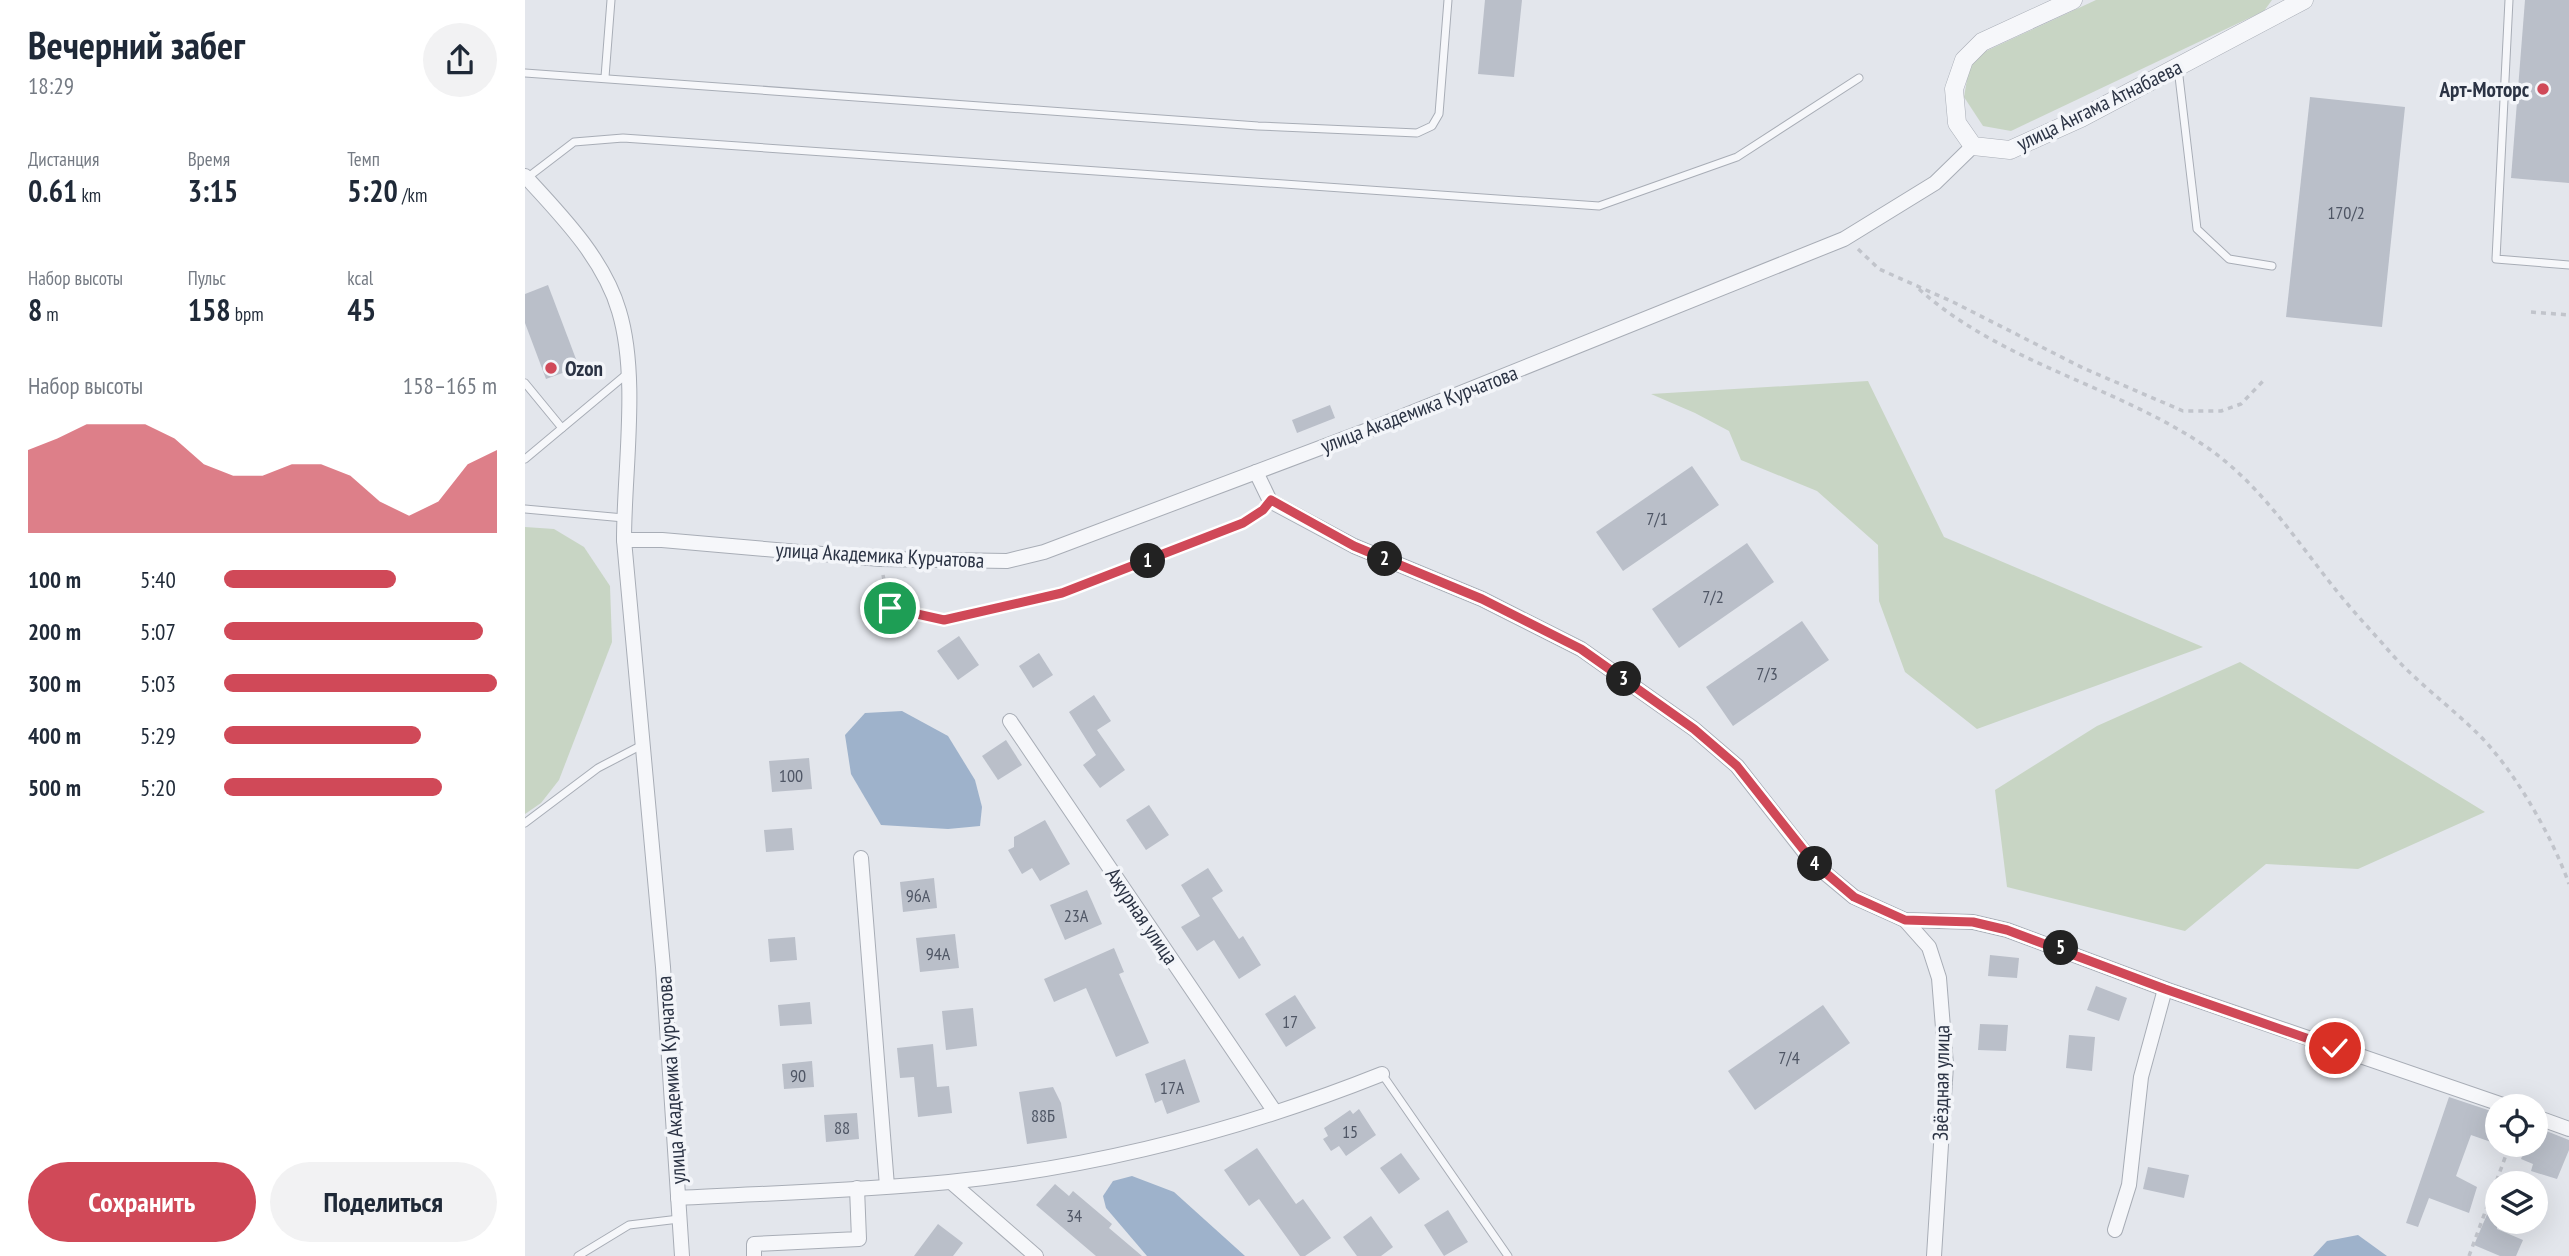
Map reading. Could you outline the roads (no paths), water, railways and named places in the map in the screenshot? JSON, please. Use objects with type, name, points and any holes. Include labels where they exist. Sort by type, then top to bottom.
[{"type":"street","points":[[1973,146],[1957,123],[1954,89],[1965,60],[1982,42],[2073,0]]},
{"type":"street","name":"улица Ангама Атнабаева","points":[[1973,146],[2010,150],[2081,118],[2178,67],[2280,7],[2304,0]]},
{"type":"street","name":"улица Академика Курчатова","points":[[682,1256],[663,967],[624,540],[662,540],[880,559],[1007,561],[1044,552],[1381,425],[1850,235],[1935,184],[1973,146]]},
{"type":"street","points":[[528,184],[577,236],[604,276],[619,309],[628,372],[624,540]]},
{"type":"street","points":[[1256,472],[1271,500],[1354,546],[1482,599],[1581,649],[1694,729],[1737,766],[1821,869],[1854,897],[1905,920],[1973,922],[2007,930],[2165,989],[2485,1099]]},
{"type":"street","name":"Ажурная улица","points":[[1010,721],[1275,1112]]},
{"type":"street","points":[[861,858],[887,1186]]},
{"type":"street","name":"Звёздная улица","points":[[1905,920],[1929,947],[1939,978],[1946,1065],[1934,1256]]},
{"type":"street","points":[[2115,1230],[2129,1185],[2141,1077],[2165,989]]},
{"type":"street","points":[[678,1198],[951,1182],[1120,1154],[1202,1135],[1318,1099],[1381,1074]]},
{"type":"street","points":[[2548,1121],[2569,1129]]},
{"type":"street","points":[[951,1182],[1036,1256]]},
{"type":"street","points":[[754,1256],[754,1244],[859,1239],[857,1188]]},
{"type":"lane","points":[[605,77],[611,0]]},
{"type":"lane","points":[[525,73],[1244,125],[1416,133],[1432,126],[1439,114],[1448,0]]},
{"type":"lane","points":[[2509,0],[2495,258],[2569,265]]},
{"type":"lane","points":[[2178,67],[2197,229],[2229,259],[2272,267]]},
{"type":"lane","points":[[528,184],[574,142],[623,138],[1599,206],[1737,157],[1859,78]]},
{"type":"lane","points":[[525,458],[628,372]]},
{"type":"lane","points":[[525,383],[562,428]]},
{"type":"lane","points":[[525,509],[624,518]]},
{"type":"lane","points":[[525,823],[598,768],[642,745]]},
{"type":"lane","points":[[1381,1074],[1508,1256]]},
{"type":"lane","points":[[578,1256],[629,1225],[680,1219]]},
{"type":"water","points":[[902,711],[948,736],[975,780],[982,807],[980,826],[948,829],[881,825],[851,774],[845,735],[865,713]]},
{"type":"water","points":[[1132,1176],[1174,1192],[1245,1256],[1147,1256],[1106,1208],[1103,1196],[1113,1181]]},
{"type":"water","points":[[2358,1235],[2387,1256],[2313,1256],[2327,1241]]},
{"type":"place","name":"Арт-Моторс","points":[[2543,89]]},
{"type":"place","name":"Ozon","points":[[551,368]]}]
